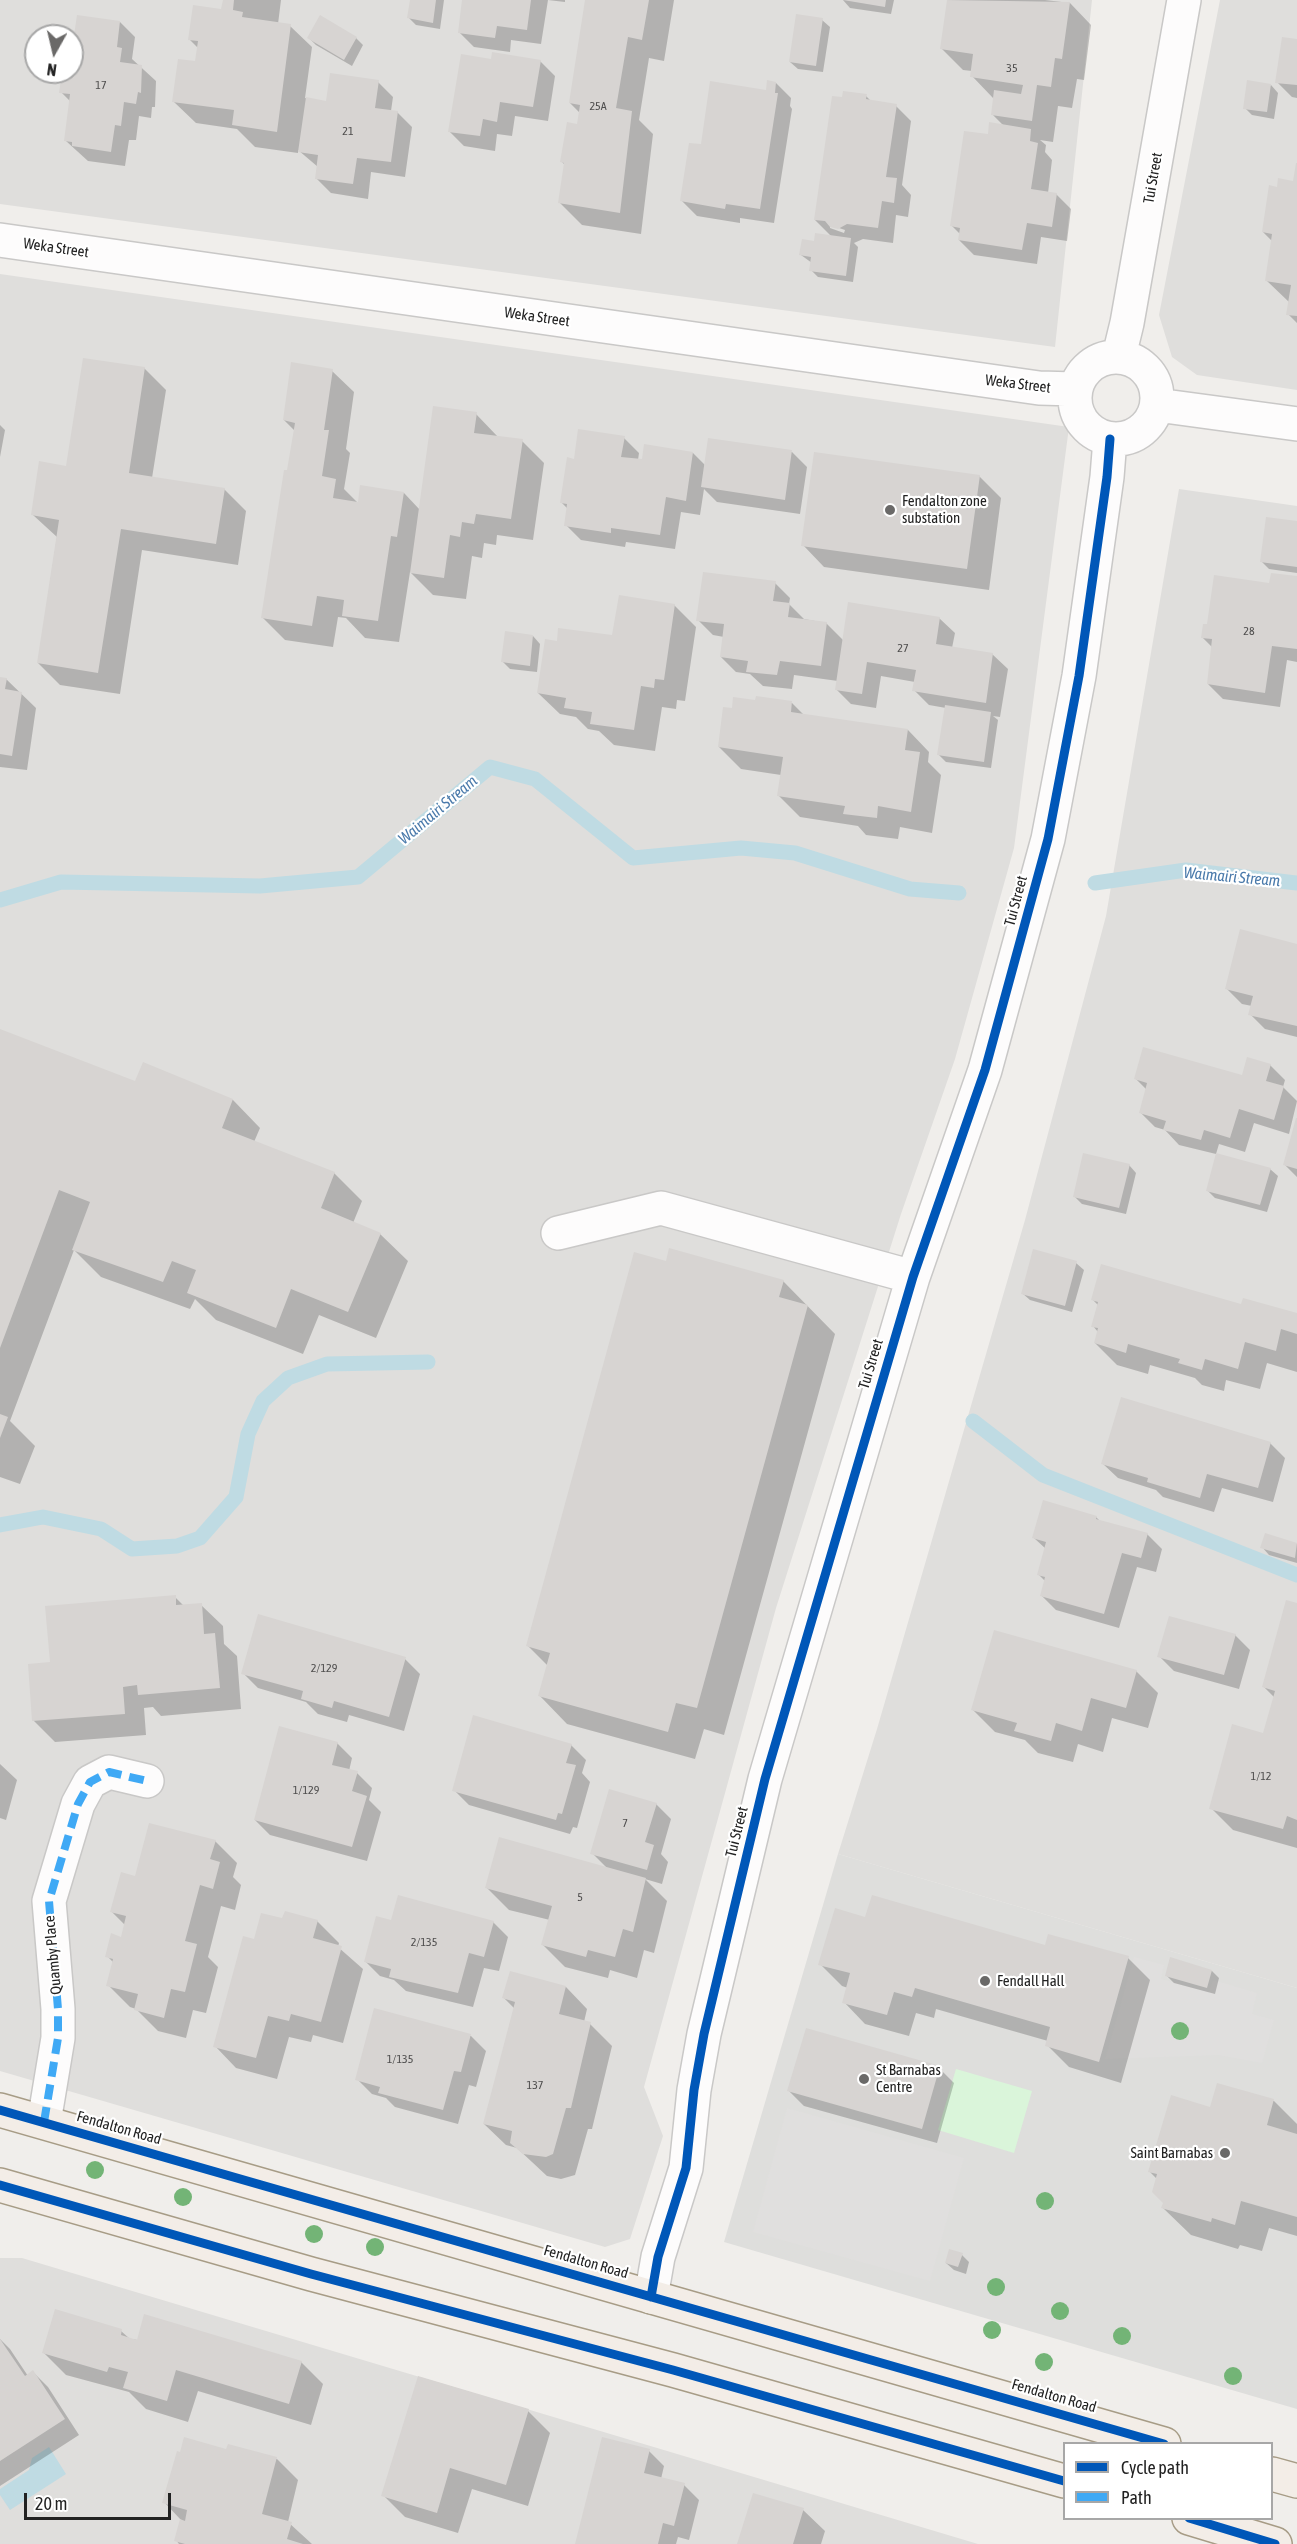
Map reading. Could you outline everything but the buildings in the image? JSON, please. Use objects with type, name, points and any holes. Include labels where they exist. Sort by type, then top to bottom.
[{"type":"main road","name":"Fendalton Road","points":[[0,2110],[1157,2442]]},
{"type":"main road","points":[[0,2185],[311,2274],[674,2370],[1063,2480]]},
{"type":"main road","points":[[1273,2474],[1297,2481]]},
{"type":"main road","points":[[1196,2520],[1275,2544]]},
{"type":"street","name":"Tui Street","points":[[1119,356],[1127,323],[1185,0]]},
{"type":"street","name":"Weka Street","points":[[0,240],[1017,385],[1075,389]]},
{"type":"street","points":[[1119,356],[1144,367],[1157,391],[1157,405],[1153,417],[1135,435],[1122,439],[1110,439],[1097,435],[1078,415],[1074,403],[1075,389],[1078,378],[1095,361],[1119,356]]},
{"type":"street","points":[[1157,405],[1297,424]]},
{"type":"street","name":"Tui Street","points":[[651,2297],[657,2257],[686,2168],[694,2090],[704,2034],[765,1779],[825,1569],[913,1277],[985,1071],[1048,839],[1078,676],[1107,477],[1110,439]]},
{"type":"street","points":[[558,1233],[661,1208],[913,1277]]},
{"type":"street","name":"Quamby Place","points":[[44,2122],[58,2038],[58,2009],[50,1926],[49,1901],[52,1890],[78,1804],[90,1782],[109,1772],[147,1781]]},
{"type":"shaded area","points":[[0,0],[1092,0],[1055,347],[0,204]]},
{"type":"shaded area","points":[[1220,0],[1297,0],[1297,390],[1197,375],[1172,357],[1159,315]]},
{"type":"shaded area","points":[[0,274],[1069,427],[1014,848],[955,1059],[901,1214],[776,1608],[644,2087],[663,2136],[630,2239],[605,2247],[0,2071]]},
{"type":"shaded area","points":[[1179,489],[1297,506],[1297,1988],[838,1854],[877,1729],[1025,1220],[1106,916]]},
{"type":"shaded area","points":[[838,1854],[1297,1988],[1297,2409],[724,2242]]},
{"type":"shaded area","points":[[1134,1957],[1164,1965],[1161,1979],[1209,1992],[1213,1980],[1257,1993],[1252,2014],[1274,2020],[1262,2063],[1219,2055],[1105,2059]]},
{"type":"shaded area","points":[[787,2108],[964,2158],[930,2281],[753,2232]]},
{"type":"shaded area","points":[[0,2258],[22,2258],[978,2544],[0,2544]]},
{"type":"green space","points":[[956,2069],[1032,2091],[1014,2153],[938,2130]]},
{"type":"water","points":[[49,2447],[66,2474],[10,2510],[0,2495],[0,2489],[29,2470],[32,2458]]},
{"type":"waterway","name":"Waimairi Stream","points":[[0,900],[61,882],[260,886],[358,877],[490,767],[535,779],[633,858],[741,848],[795,853],[910,889],[959,893]]},
{"type":"waterway","name":"Waimairi Stream","points":[[1095,883],[1186,870],[1297,883]]},
{"type":"waterway","points":[[0,1525],[43,1517],[101,1529],[132,1549],[177,1546],[200,1538],[236,1497],[248,1434],[263,1401],[288,1378],[327,1364],[428,1362]]},
{"type":"waterway","points":[[973,1421],[1043,1475],[1297,1575]]},
{"type":"marked path","points":[[44,2122],[58,2038],[58,2009],[49,1901],[78,1804],[90,1782],[109,1772],[147,1781]]},
{"type":"cycle path","points":[[651,2297],[658,2257],[686,2168],[694,2090],[704,2034],[765,1779],[913,1277],[985,1070],[1048,839],[1079,676],[1107,477],[1110,439]]},
{"type":"cycle path","points":[[0,2110],[1157,2442]]},
{"type":"cycle path","points":[[0,2185],[311,2274],[673,2370],[1063,2481]]},
{"type":"cycle path","points":[[1196,2520],[1275,2544]]},
{"type":"place","name":"Fendalton zone substation","points":[[890,510]]},
{"type":"place","name":"Fendall Hall","points":[[985,1981]]},
{"type":"place","name":"St Barnabas Centre","points":[[864,2079]]},
{"type":"place","name":"Saint Barnabas","points":[[1225,2153]]}]
